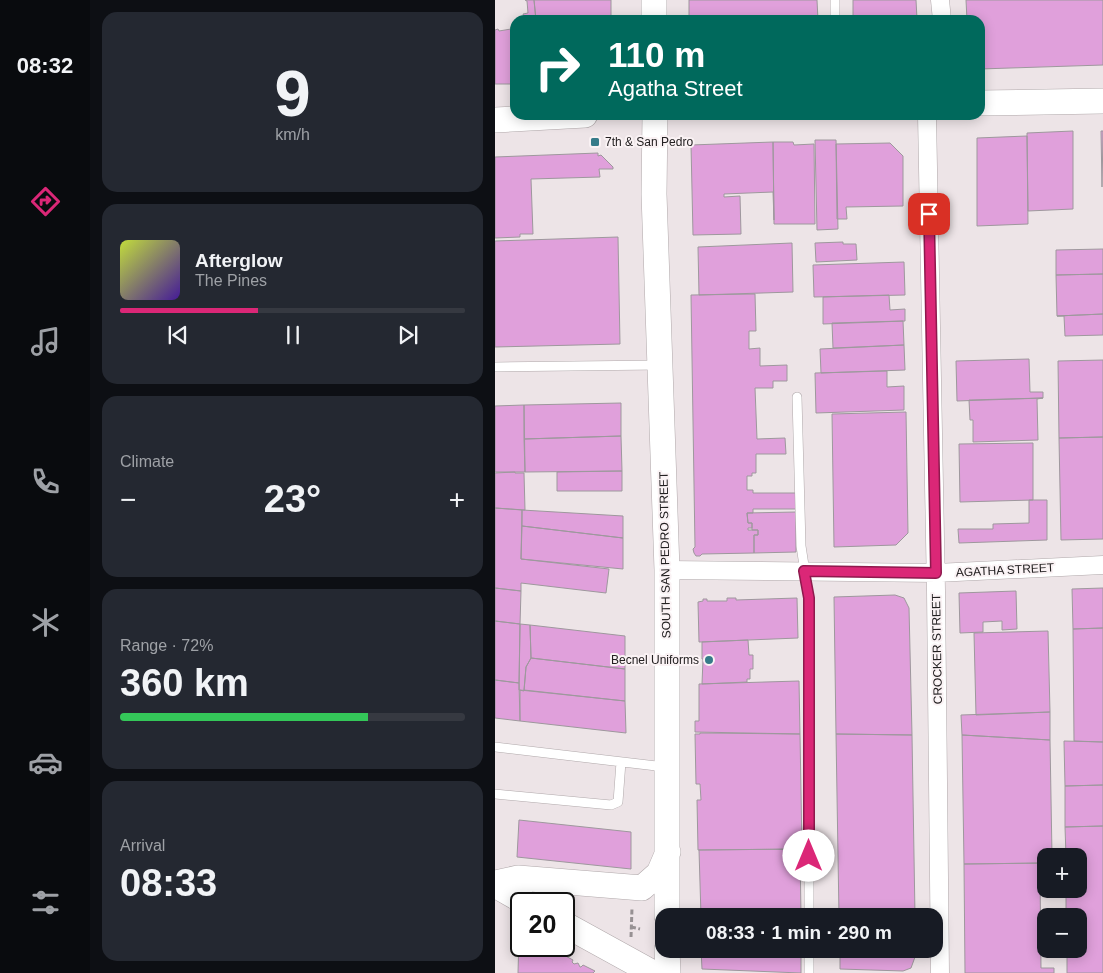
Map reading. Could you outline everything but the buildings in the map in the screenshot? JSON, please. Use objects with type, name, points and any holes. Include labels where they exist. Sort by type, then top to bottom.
[{"type":"main road","points":[[653,0],[654,15]]},
{"type":"main road","points":[[985,103],[1103,100]]},
{"type":"main road","points":[[495,120],[510,119]]},
{"type":"main road","name":"SOUTH SAN PEDRO STREET","points":[[655,120],[654,194],[667,570],[667,908]]},
{"type":"main road","points":[[495,884],[518,878],[642,888],[659,873],[668,852]]},
{"type":"main road","points":[[495,884],[510,893]]},
{"type":"main road","points":[[575,930],[653,973]]},
{"type":"main road","points":[[667,958],[668,973]]},
{"type":"street","points":[[940,0],[942,15]]},
{"type":"street","name":"CROCKER STREET","points":[[927,120],[936,573],[940,973]]},
{"type":"street","name":"AGATHA STREET","points":[[667,570],[936,573],[1103,565]]},
{"type":"lane","points":[[835,0],[835,15]]},
{"type":"lane","points":[[495,367],[660,365]]},
{"type":"lane","points":[[797,397],[801,546],[809,598],[809,908]]},
{"type":"lane","points":[[495,747],[668,768]]},
{"type":"lane","points":[[495,794],[611,805],[618,802],[621,762]]},
{"type":"lane","points":[[809,958],[809,973]]},
{"type":"path","points":[[631,938],[632,900]]},
{"type":"path","points":[[631,927],[640,929]]},
{"type":"place","name":"7th & San Pedro","points":[[595,142]]},
{"type":"place","name":"Becnel Uniforms","points":[[709,660]]},
{"type":"route","points":[[809,856],[809,598],[804,571],[936,573],[929,214]]}]
